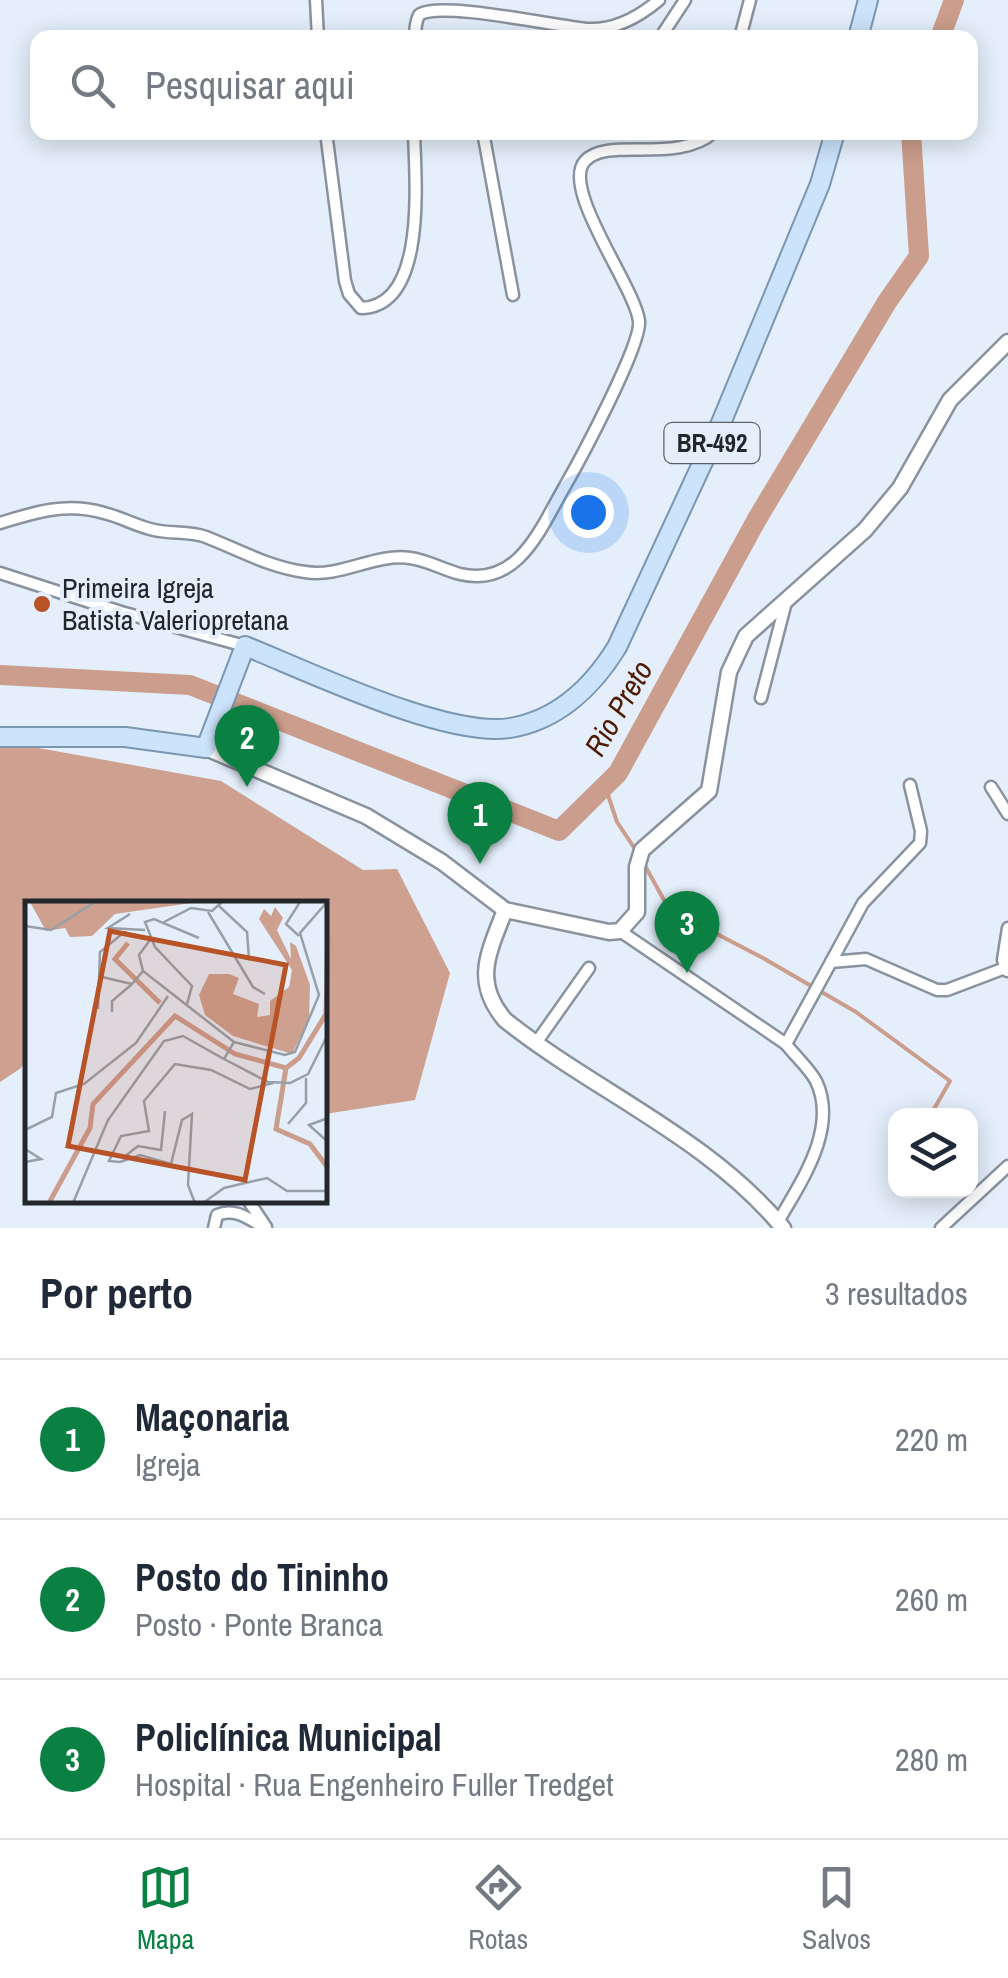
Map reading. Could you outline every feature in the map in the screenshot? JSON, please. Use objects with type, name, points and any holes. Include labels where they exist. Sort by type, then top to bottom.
[{"type":"main road","points":[[860,30],[868,0]]},
{"type":"main road","name":"BR-492","points":[[243,651],[350,690],[474,726],[518,726],[538,720],[575,698],[595,679],[617,646],[696,476],[820,184],[833,140]]},
{"type":"main road","points":[[0,737],[124,737],[206,748],[243,651]]},
{"type":"street","points":[[316,0],[318,30]]},
{"type":"street","points":[[416,30],[425,8],[450,2],[513,9],[586,29],[618,25],[659,0]]},
{"type":"street","points":[[665,30],[685,0]]},
{"type":"street","points":[[742,30],[750,0]]},
{"type":"street","points":[[327,140],[345,281],[349,294],[361,308],[383,304],[408,262],[416,218],[414,140]]},
{"type":"street","points":[[485,140],[514,295]]},
{"type":"street","points":[[0,523],[36,511],[89,510],[158,531],[200,535],[265,563],[305,572],[330,573],[390,558],[410,558],[480,578],[512,567],[533,542],[596,433],[640,325],[635,305],[586,202],[581,166],[602,152],[673,150],[702,140]]},
{"type":"street","points":[[620,932],[637,912],[637,867],[642,850],[709,791],[720,712],[736,654],[746,636],[865,530],[900,488],[950,400],[1008,342]]},
{"type":"street","points":[[0,573],[243,651]]},
{"type":"street","points":[[761,698],[786,600]]},
{"type":"street","points":[[206,748],[366,816],[442,862],[505,910],[620,932],[786,1044],[816,1080],[822,1100],[822,1126],[810,1165],[780,1225],[695,1150],[504,1020],[487,988],[487,958],[505,910]]},
{"type":"street","points":[[786,1044],[863,903],[920,843],[921,831],[910,786]]},
{"type":"street","points":[[990,788],[1008,814]]},
{"type":"street","points":[[832,962],[866,959],[936,990],[946,990],[1007,971],[1002,960],[1008,928]]},
{"type":"street","points":[[536,1044],[590,968]]},
{"type":"street","points":[[940,1228],[1008,1166]]},
{"type":"street","points":[[250,1203],[266,1228]]},
{"type":"street","points":[[214,1228],[217,1214],[226,1211],[266,1228]]},
{"type":"shaded area","points":[[0,741],[221,781],[363,870],[397,869],[450,973],[415,1100],[328,1114],[328,901],[25,901],[25,1061],[0,1082]]},
{"type":"waterway","name":"Rio Preto","points":[[943,30],[954,0]]},
{"type":"waterway","name":"Rio Preto","points":[[0,675],[190,685],[559,831],[618,773],[757,519],[887,302],[919,256],[912,140]]},
{"type":"waterway","points":[[605,786],[617,822],[637,852]]},
{"type":"waterway","points":[[644,864],[669,909],[856,1012],[950,1081],[935,1108]]},
{"type":"place","name":"Primeira Igreja Batista Valeriopretana","points":[[42,604]]},
{"type":"place","name":"Posto do Tininho","points":[[247,787]]},
{"type":"place","name":"Maçonaria","points":[[480,864]]},
{"type":"place","name":"Policlínica Municipal","points":[[687,973]]}]
